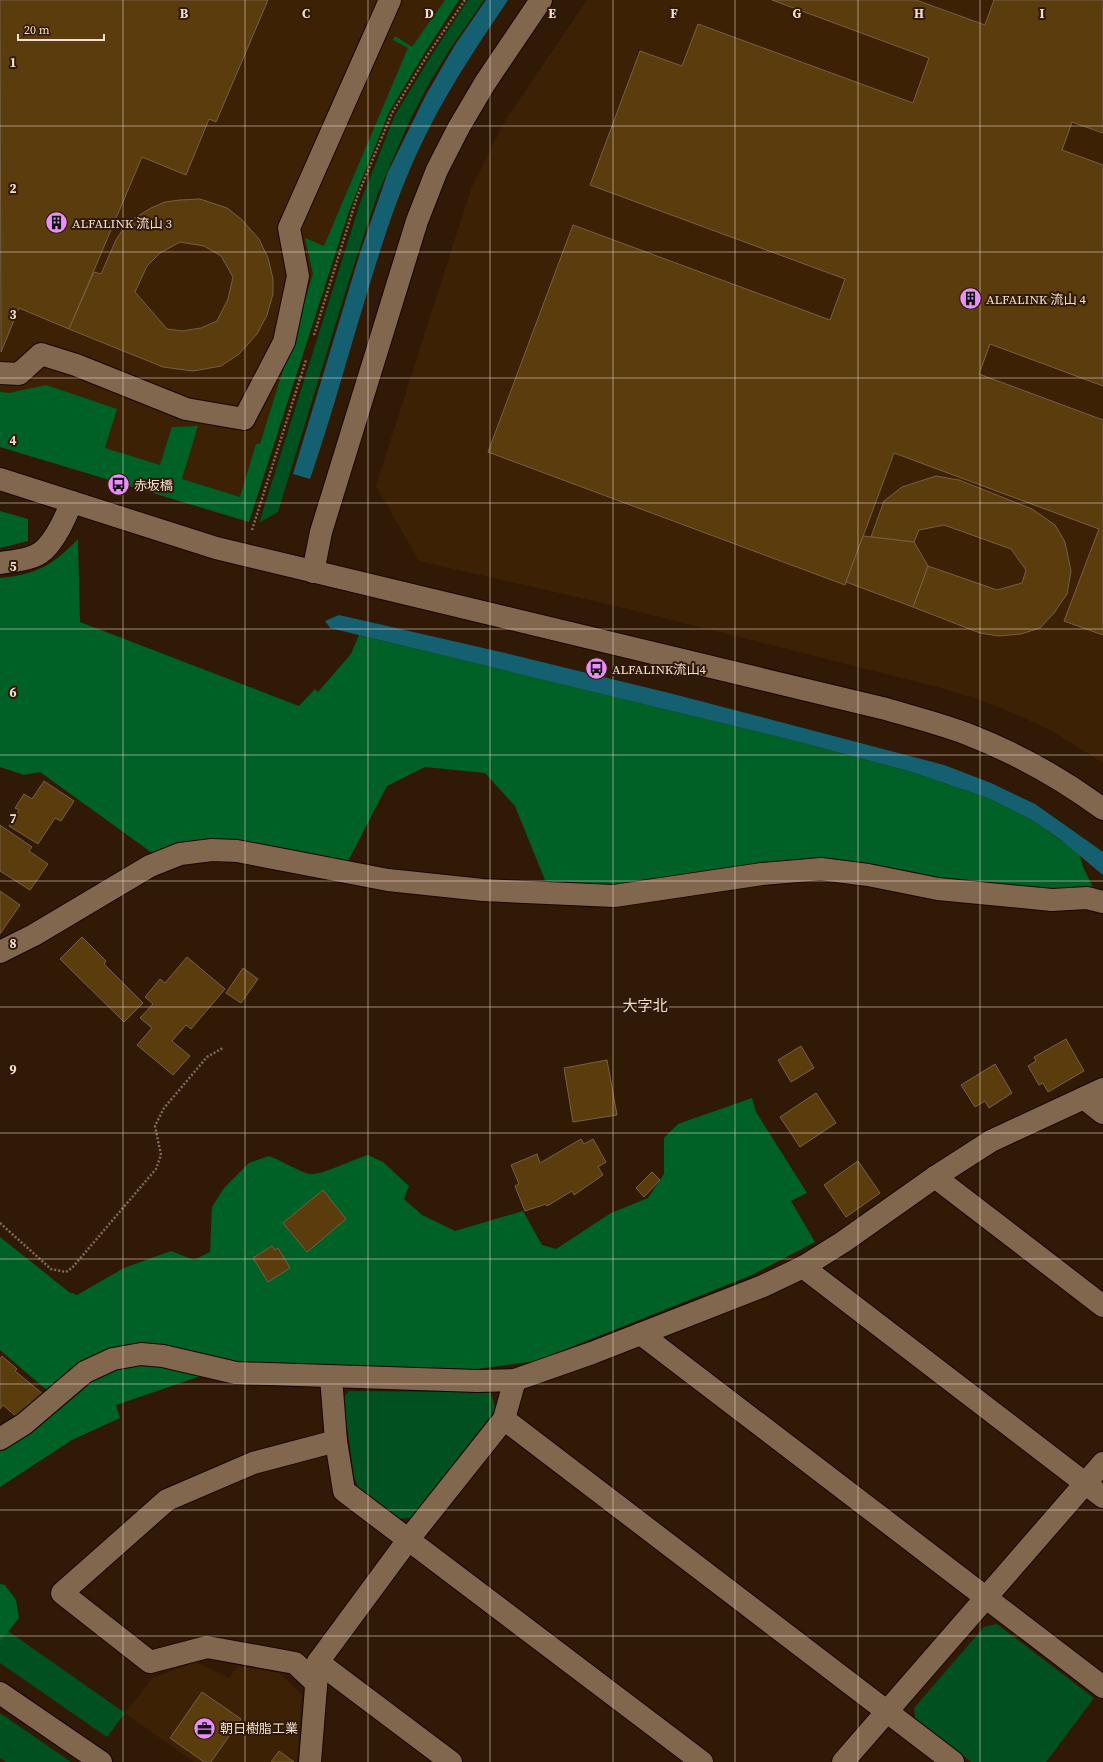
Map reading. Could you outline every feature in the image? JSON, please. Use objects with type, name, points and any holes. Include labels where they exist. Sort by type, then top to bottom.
[{"type":"street","points":[[0,373],[19,374],[41,354],[76,365],[186,409],[244,419],[284,342],[298,276],[289,228],[390,0]]},
{"type":"street","points":[[313,572],[321,532],[417,221],[436,170],[459,126],[485,83],[541,0]]},
{"type":"street","points":[[0,479],[216,548],[581,634],[906,715],[966,733],[995,746],[1054,775],[1103,808]]},
{"type":"street","points":[[0,563],[31,557],[44,550],[61,526],[72,502]]},
{"type":"street","points":[[0,952],[34,935],[150,866],[180,854],[212,850],[237,851],[388,880],[483,890],[614,896],[754,875],[821,869],[868,875],[938,889],[1052,900],[1087,898],[1103,902]]},
{"type":"street","points":[[0,1439],[24,1424],[85,1372],[113,1359],[141,1354],[163,1356],[236,1373],[477,1381],[515,1380],[642,1334],[763,1286],[803,1267],[843,1242],[935,1177],[991,1141],[1093,1094],[1103,1113]]},
{"type":"street","points":[[935,1177],[1103,1306]]},
{"type":"street","points":[[803,1267],[1103,1497]]},
{"type":"street","points":[[642,1334],[1103,1687]]},
{"type":"street","points":[[332,1377],[336,1441],[344,1490],[702,1762]]},
{"type":"street","points":[[310,1762],[318,1662],[408,1540],[504,1419],[515,1380]]},
{"type":"street","points":[[504,1419],[953,1762]]},
{"type":"street","points":[[316,1683],[295,1663],[207,1647],[150,1662],[62,1593],[168,1500],[253,1463],[336,1441]]},
{"type":"street","points":[[843,1762],[1103,1463]]},
{"type":"street","points":[[318,1662],[451,1762]]},
{"type":"street","points":[[0,1693],[101,1762]]},
{"type":"path","points":[[312,341],[357,197],[392,113],[427,56],[465,0]]},
{"type":"path","points":[[252,530],[307,356]]},
{"type":"path","points":[[0,1223],[51,1269],[66,1272],[72,1268],[156,1169],[161,1155],[155,1126],[164,1108],[207,1057],[223,1048]]},
{"type":"shaded area","points":[[0,0],[459,0],[389,112],[349,211],[249,522],[0,447]]},
{"type":"shaded area","points":[[587,0],[1103,0],[1103,763],[1049,729],[984,701],[934,686],[620,607],[419,561],[376,486],[471,189],[505,121]]},
{"type":"shaded area","points":[[196,1662],[229,1678],[238,1666],[279,1673],[302,1695],[297,1762],[194,1762],[125,1713],[153,1678]]},
{"type":"green space","points":[[445,0],[459,0],[389,112],[349,211],[249,522],[0,447],[0,392],[9,393],[46,385],[117,409],[105,448],[160,465],[172,427],[198,426],[182,479],[240,497],[256,444],[260,444],[313,274],[305,238],[324,246],[408,48],[393,40],[395,36],[412,47]]},
{"type":"green space","points":[[468,0],[484,0],[450,49],[428,85],[409,122],[378,193],[349,280],[278,512],[259,523],[361,200],[395,115],[431,56]]},
{"type":"green space","points":[[0,511],[28,519],[28,541],[0,548]]},
{"type":"green space","points":[[78,539],[80,622],[299,706],[315,689],[318,692],[351,654],[359,635],[788,739],[912,772],[988,798],[1032,820],[1079,853],[1083,867],[1095,891],[1027,892],[838,863],[627,886],[547,885],[515,806],[485,773],[425,767],[387,786],[348,861],[155,855],[40,772],[24,775],[0,767],[0,578],[13,577],[43,567],[60,556]]},
{"type":"green space","points":[[752,1098],[756,1112],[807,1193],[791,1201],[815,1242],[752,1275],[536,1361],[470,1370],[264,1366],[219,1360],[156,1343],[123,1345],[90,1360],[49,1392],[0,1350],[0,1237],[69,1292],[77,1295],[124,1268],[171,1251],[194,1260],[210,1252],[212,1207],[224,1188],[249,1163],[269,1156],[309,1174],[314,1174],[329,1170],[368,1155],[383,1162],[409,1186],[404,1199],[422,1215],[455,1231],[523,1211],[542,1245],[556,1249],[611,1213],[648,1198],[664,1174],[664,1138],[678,1124]]},
{"type":"green space","points":[[135,1362],[204,1375],[116,1405],[120,1418],[72,1440],[0,1487],[0,1448],[111,1366]]},
{"type":"green space","points":[[490,1390],[496,1410],[411,1518],[397,1519],[358,1487],[354,1477],[348,1432],[340,1402],[349,1391],[462,1392]]},
{"type":"green space","points":[[0,1584],[5,1585],[16,1600],[19,1618],[0,1642]]},
{"type":"green space","points":[[997,1624],[1094,1698],[1046,1762],[971,1762],[915,1718],[914,1708],[984,1627]]},
{"type":"green space","points":[[8,1631],[125,1713],[107,1737],[0,1663],[0,1642]]},
{"type":"green space","points":[[0,1713],[71,1762],[6,1762],[0,1758]]},
{"type":"water","points":[[486,0],[508,0],[471,55],[448,93],[417,153],[395,208],[382,246],[310,479],[293,474],[360,253],[388,172],[426,95],[455,45]]},
{"type":"water","points":[[339,615],[505,653],[673,694],[944,765],[991,783],[1035,804],[1103,852],[1103,875],[1061,840],[1032,820],[988,798],[912,772],[788,739],[330,628],[325,621]]},
{"type":"building","name":"ALFALINK 流山 3","points":[[0,0],[268,0],[216,122],[209,119],[186,175],[142,157],[69,329],[19,308],[1,352]]},
{"type":"building","name":"ALFALINK 流山 4","points":[[772,0],[916,0],[985,25],[994,0],[1103,0],[1103,133],[1072,122],[1062,150],[1103,165],[1103,386],[990,344],[979,374],[1103,420],[1103,635],[1064,621],[1099,529],[894,453],[845,585],[488,452],[573,225],[830,320],[845,279],[590,185],[640,51],[682,66],[698,24],[913,103],[929,58]]},
{"type":"building","points":[[200,199],[227,208],[241,219],[259,239],[268,258],[273,279],[273,294],[267,315],[257,334],[239,354],[221,366],[193,371],[163,367],[69,329],[94,272],[101,274],[116,240],[128,222],[151,208],[165,202]],"holes":[[[180,242],[204,246],[221,256],[233,277],[228,299],[217,321],[201,328],[182,331],[167,329],[135,292],[147,266],[160,253]]]},
{"type":"building","points":[[936,476],[959,480],[1032,509],[1055,525],[1065,542],[1071,571],[1067,594],[1054,613],[1040,628],[1021,634],[999,636],[980,633],[913,607],[928,566],[997,590],[1022,583],[1026,570],[1011,549],[944,525],[919,530],[914,542],[871,537],[884,501],[902,487]]},
{"type":"building","points":[[863,536],[914,542],[928,566],[913,607],[846,582]]},
{"type":"building","points":[[44,781],[74,801],[61,821],[55,818],[38,844],[9,826],[19,810],[15,808],[24,794],[32,799]]},
{"type":"building","points":[[0,825],[32,847],[29,851],[48,864],[30,890],[0,871]]},
{"type":"building","points":[[0,891],[20,905],[0,934]]},
{"type":"building","points":[[82,937],[106,961],[104,964],[143,1003],[124,1022],[60,959]]},
{"type":"building","points":[[187,957],[225,989],[191,1029],[186,1025],[172,1041],[190,1056],[173,1075],[137,1045],[152,1028],[140,1018],[153,1004],[145,997],[160,979],[165,983]]},
{"type":"building","points":[[243,968],[258,979],[241,1003],[226,993]]},
{"type":"building","points":[[1066,1039],[1084,1071],[1048,1092],[1043,1083],[1039,1085],[1028,1066],[1036,1061],[1034,1057]]},
{"type":"building","points":[[801,1046],[814,1068],[791,1082],[778,1060]]},
{"type":"building","points":[[607,1060],[617,1115],[573,1122],[564,1068]]},
{"type":"building","points":[[995,1064],[1012,1093],[989,1108],[985,1101],[975,1107],[961,1085]]},
{"type":"building","points":[[816,1093],[836,1123],[800,1147],[780,1117]]},
{"type":"building","points":[[581,1139],[584,1144],[593,1139],[606,1162],[598,1167],[603,1175],[574,1195],[572,1191],[547,1206],[546,1204],[525,1211],[515,1186],[519,1184],[511,1165],[537,1154],[540,1163]]},
{"type":"building","points":[[858,1161],[880,1193],[846,1217],[824,1185]]},
{"type":"building","points":[[652,1172],[660,1180],[644,1197],[636,1188]]},
{"type":"building","points":[[323,1190],[346,1219],[307,1252],[283,1223]]},
{"type":"building","points":[[272,1246],[275,1250],[278,1248],[290,1268],[268,1282],[253,1258]]},
{"type":"building","points":[[2,1356],[17,1369],[15,1371],[43,1394],[33,1405],[30,1402],[17,1417],[3,1405],[0,1409],[0,1359]]},
{"type":"building","name":"朝日樹脂工業","points":[[202,1692],[241,1719],[211,1762],[204,1762],[170,1738]]},
{"type":"building","points":[[279,1751],[294,1762],[271,1762]]},
{"type":"place","name":"ALFALINK 流山 3","points":[[57,223]]},
{"type":"place","name":"ALFALINK 流山 4","points":[[970,299]]},
{"type":"place","name":"赤坂橋","points":[[119,485]]},
{"type":"place","name":"ALFALINK流山4","points":[[596,669]]},
{"type":"place","name":"朝日樹脂工業","points":[[205,1728]]},
{"type":"district","name":"大字北","points":[[645,1006]]}]
